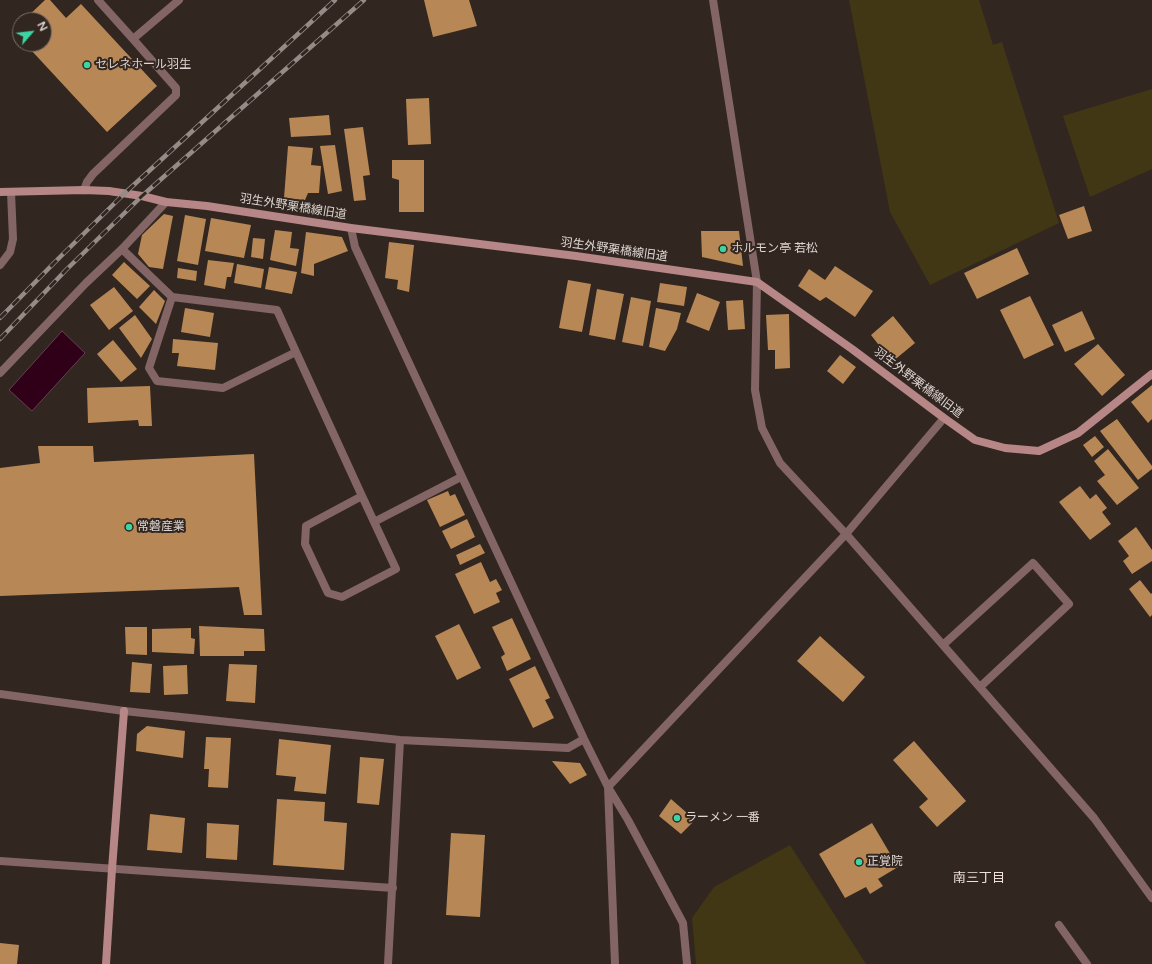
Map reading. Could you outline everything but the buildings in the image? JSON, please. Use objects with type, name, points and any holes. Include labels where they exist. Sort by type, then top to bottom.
[{"type":"street","points":[[84,190],[87,182],[93,174],[176,95],[176,88],[98,0]]},
{"type":"street","points":[[133,39],[179,0]]},
{"type":"street","points":[[713,0],[757,282],[755,390],[762,428],[780,463],[846,534],[1094,818],[1152,898]]},
{"type":"street","name":"羽生外野栗橋線旧道","points":[[0,192],[84,190],[109,191],[166,202],[207,206],[351,228],[576,256],[757,282],[852,349],[975,440],[1005,448],[1038,450],[1078,433],[1152,374]]},
{"type":"street","points":[[0,265],[10,252],[13,239],[11,192]]},
{"type":"street","points":[[0,373],[166,202]]},
{"type":"street","points":[[351,228],[354,247],[584,739],[608,787],[628,820],[683,923],[687,964]]},
{"type":"street","points":[[122,249],[172,297],[277,310],[396,569],[342,597],[328,592],[304,544],[306,526],[362,496]]},
{"type":"street","points":[[172,297],[149,368],[156,382],[223,388],[296,352]]},
{"type":"street","points":[[615,964],[608,787],[846,534],[944,418]]},
{"type":"street","points":[[374,522],[461,476]]},
{"type":"street","points":[[943,645],[1033,563],[1069,604],[980,688]]},
{"type":"street","points":[[0,694],[124,711],[400,740],[568,748],[584,739]]},
{"type":"street","points":[[106,964],[124,711]]},
{"type":"street","points":[[388,964],[400,740]]},
{"type":"street","points":[[0,861],[112,870],[392,888]]},
{"type":"street","points":[[1059,925],[1087,964]]},
{"type":"shaded area","points":[[849,0],[979,0],[993,45],[1002,42],[1059,223],[930,285],[890,212]]},
{"type":"shaded area","points":[[1152,89],[1152,169],[1090,197],[1063,116]]},
{"type":"shaded area","points":[[62,331],[85,353],[32,411],[9,390]]},
{"type":"shaded area","points":[[790,845],[866,964],[696,964],[692,918],[714,887]]},
{"type":"railway","points":[[0,318],[125,193],[335,0]]},
{"type":"railway","points":[[0,339],[66,270],[142,196],[364,0]]},
{"type":"place","name":"セレネホール羽生","points":[[87,65]]},
{"type":"place","name":"ホルモン亭 若松","points":[[723,249]]},
{"type":"place","name":"常磐産業","points":[[129,527]]},
{"type":"place","name":"ラーメン 一番","points":[[677,818]]},
{"type":"place","name":"正覚院","points":[[859,862]]},
{"type":"district","name":"南三丁目","points":[[979,879]]}]
